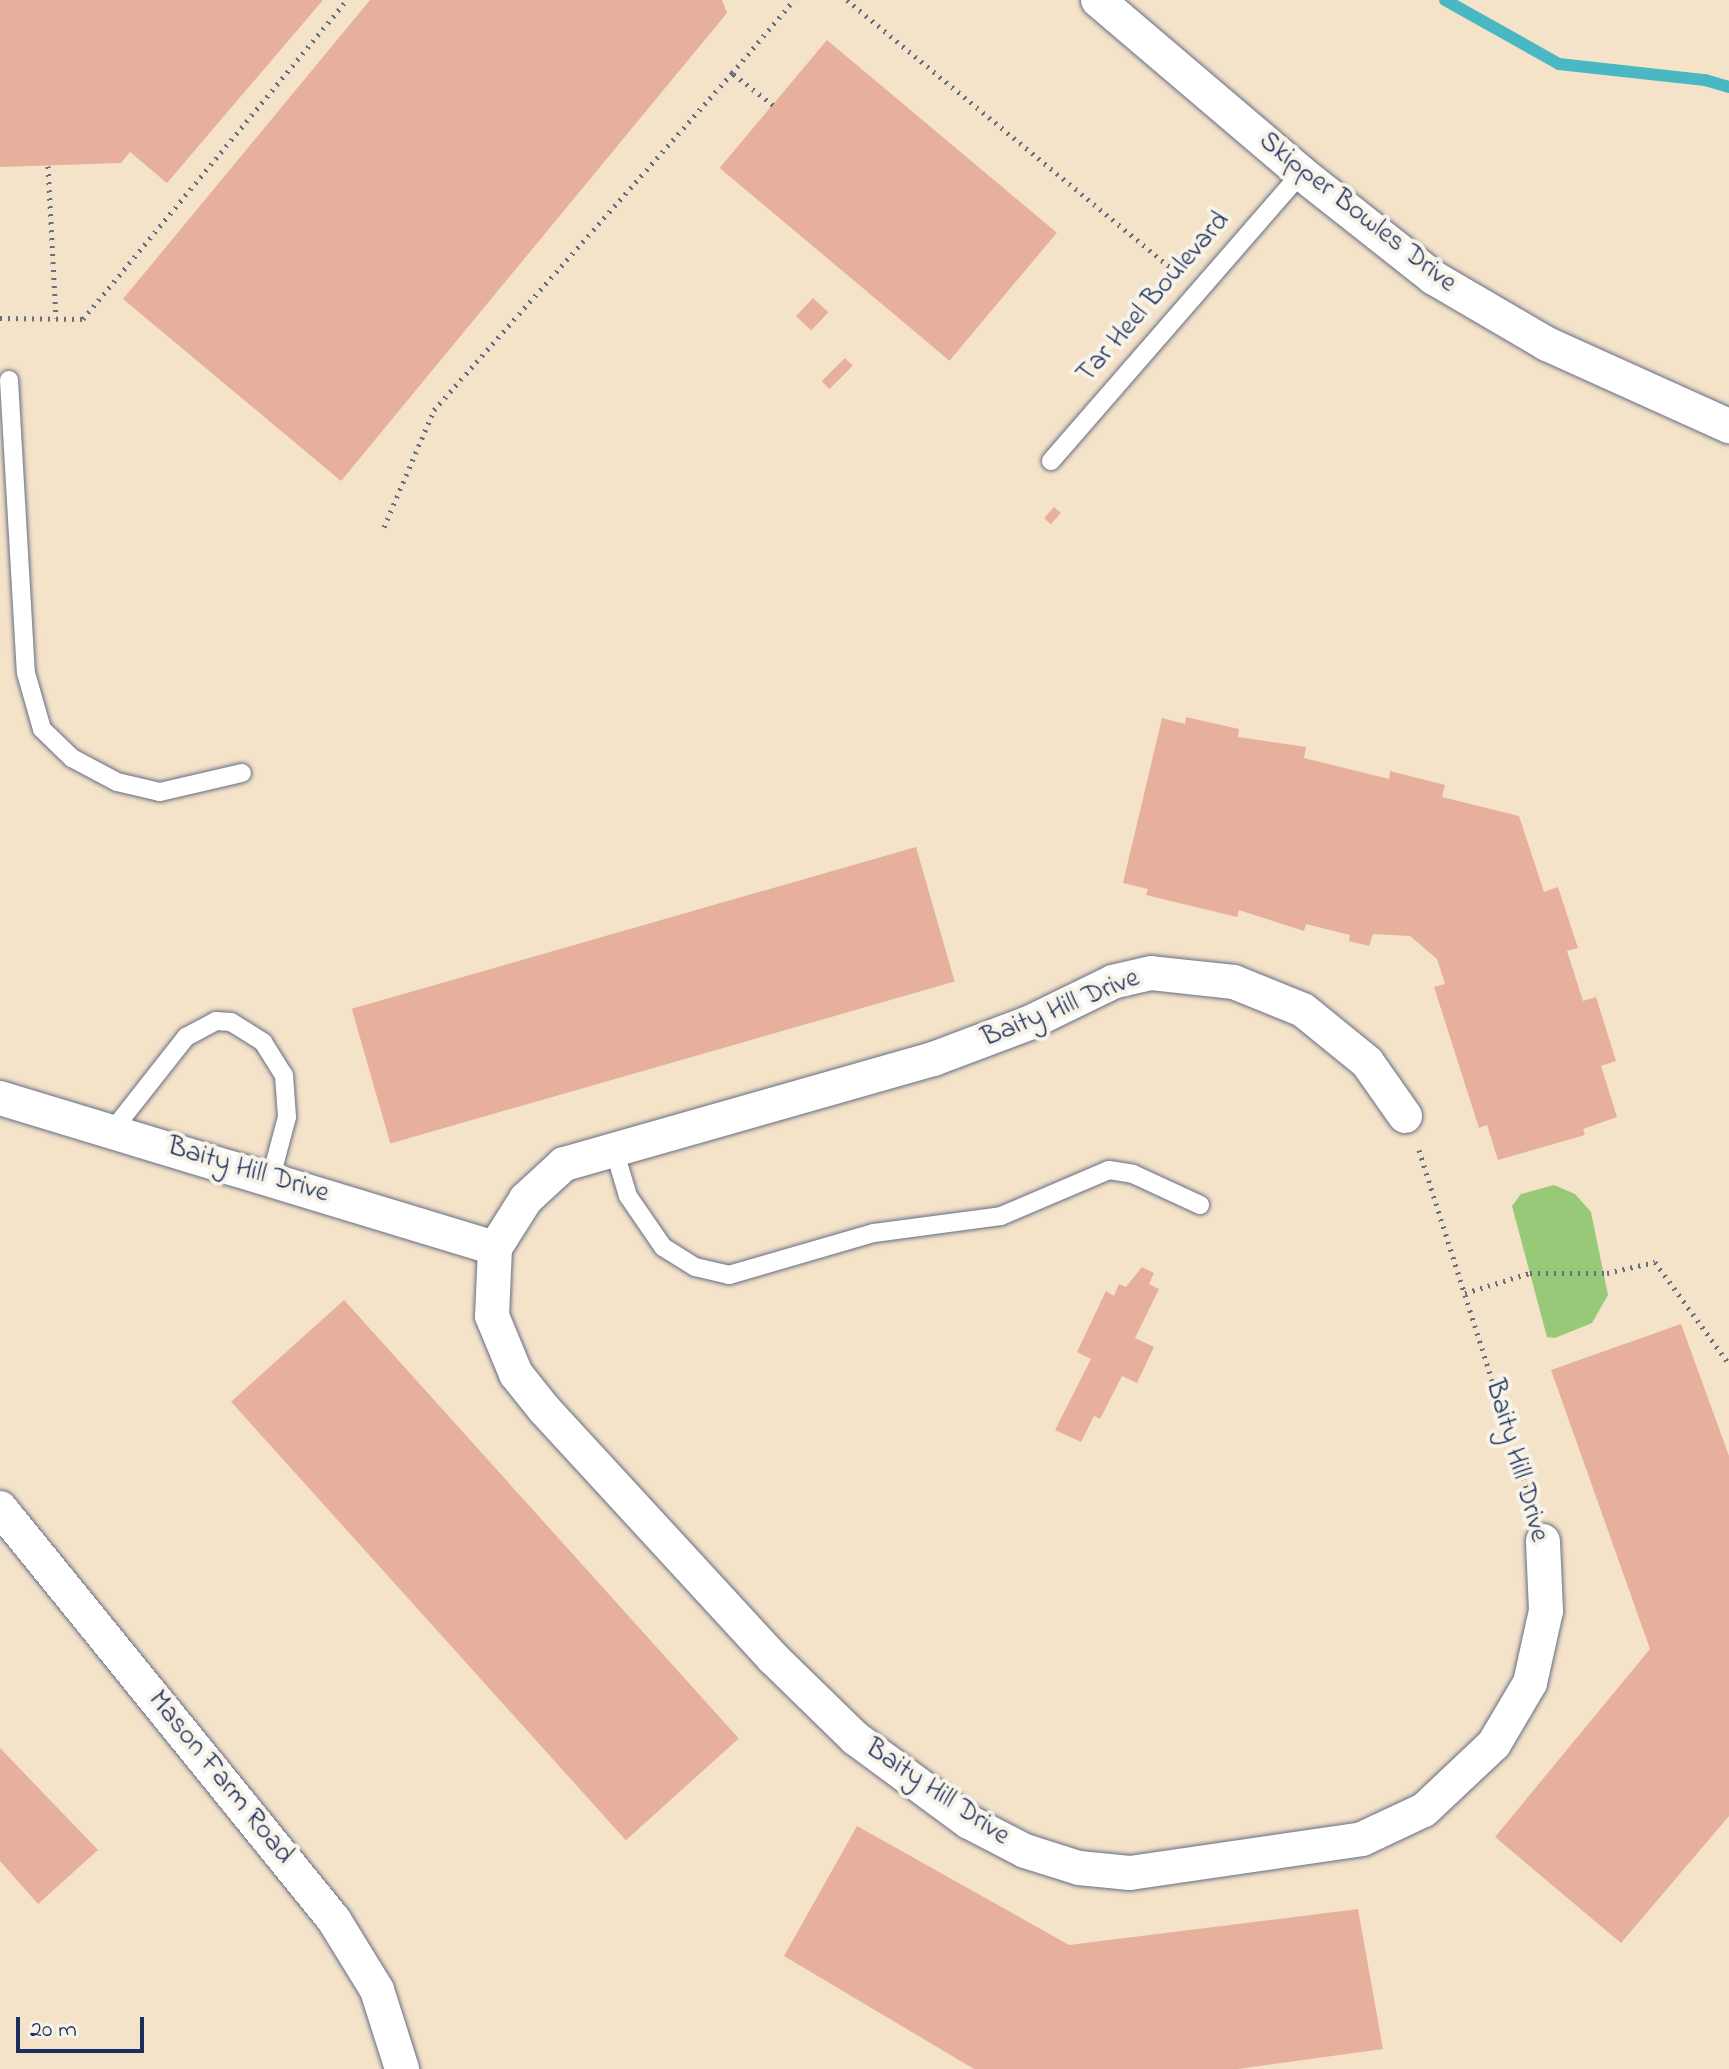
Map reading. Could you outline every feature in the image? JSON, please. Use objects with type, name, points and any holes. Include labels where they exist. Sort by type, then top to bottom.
[{"type":"street","name":"Skipper Bowles Drive","points":[[1098,0],[1301,173],[1434,278],[1547,344],[1729,426]]},
{"type":"street","name":"Baity Hill Drive","points":[[1405,1116],[1367,1062],[1303,1010],[1234,982],[1151,973],[1113,982],[1029,1023],[933,1059],[613,1146],[564,1164],[545,1178],[509,1220],[495,1248],[492,1316],[516,1374],[773,1658],[855,1738],[914,1785],[1025,1851],[1079,1868],[1130,1873],[1362,1839],[1424,1810],[1494,1744],[1526,1693],[1546,1611],[1543,1541]]},
{"type":"street","name":"Baity Hill Drive","points":[[0,1098],[271,1177],[495,1248]]},
{"type":"street","name":"Mason Farm Road","points":[[0,1508],[334,1920],[377,1990],[402,2069]]},
{"type":"lane","name":"Tar Heel Boulevard","points":[[1051,461],[1301,173]]},
{"type":"lane","points":[[9,380],[26,673],[42,729],[72,758],[117,782],[160,792],[242,773]]},
{"type":"lane","points":[[112,1131],[186,1037],[216,1021],[231,1022],[263,1042],[284,1075],[287,1117],[271,1177]]},
{"type":"lane","points":[[613,1146],[628,1196],[663,1247],[695,1267],[729,1275],[874,1233],[1001,1216],[1109,1170],[1133,1174],[1200,1205]]},
{"type":"path","points":[[0,318],[83,319],[347,0]]},
{"type":"path","points":[[384,527],[434,410],[794,0]]},
{"type":"path","points":[[847,0],[1198,290]]},
{"type":"path","points":[[732,73],[773,105]]},
{"type":"path","points":[[48,166],[56,318]]},
{"type":"path","name":"Baity Hill Drive","points":[[1405,1116],[1465,1293],[1543,1541]]},
{"type":"path","points":[[1465,1293],[1530,1273],[1607,1273],[1655,1262],[1729,1364]]},
{"type":"green space","points":[[1554,1185],[1575,1194],[1591,1212],[1608,1295],[1592,1323],[1555,1338],[1547,1337],[1512,1206],[1521,1194]]},
{"type":"building","points":[[0,0],[323,0],[167,183],[130,152],[121,163],[0,167]]},
{"type":"building","points":[[370,0],[722,0],[727,13],[341,481],[123,299]]},
{"type":"building","points":[[827,40],[1057,233],[949,361],[720,168]]},
{"type":"building","points":[[813,298],[828,312],[811,331],[796,316]]},
{"type":"building","points":[[845,358],[853,366],[829,389],[822,381]]},
{"type":"building","points":[[1054,507],[1061,513],[1051,524],[1044,518]]},
{"type":"building","points":[[1186,717],[1239,729],[1238,737],[1306,747],[1304,758],[1389,779],[1390,771],[1445,785],[1442,797],[1519,816],[1544,892],[1558,887],[1578,948],[1567,951],[1583,1001],[1596,997],[1616,1061],[1601,1066],[1617,1117],[1583,1129],[1585,1135],[1498,1160],[1487,1125],[1479,1128],[1434,987],[1445,984],[1437,959],[1410,936],[1373,934],[1369,946],[1349,941],[1350,935],[1306,924],[1304,931],[1239,910],[1237,917],[1146,895],[1148,889],[1123,883],[1162,718],[1185,724]]},
{"type":"building","points":[[916,847],[955,982],[390,1143],[352,1009]]},
{"type":"building","points":[[1142,1267],[1154,1273],[1149,1284],[1159,1289],[1135,1338],[1154,1347],[1137,1383],[1122,1376],[1100,1419],[1094,1416],[1081,1442],[1055,1430],[1091,1359],[1077,1352],[1106,1291],[1114,1296],[1119,1284],[1126,1287]]},
{"type":"building","points":[[344,1300],[739,1738],[626,1840],[231,1402]]},
{"type":"building","points":[[1681,1324],[1729,1456],[1729,1816],[1621,1943],[1495,1837],[1650,1649],[1551,1370]]},
{"type":"building","points":[[0,1748],[98,1850],[38,1904],[0,1861]]},
{"type":"building","points":[[857,1826],[1069,1945],[1358,1909],[1383,2049],[1238,2069],[974,2069],[784,1956]]},
{"type":"waterway","points":[[1445,0],[1559,64],[1705,80],[1729,87]]}]
